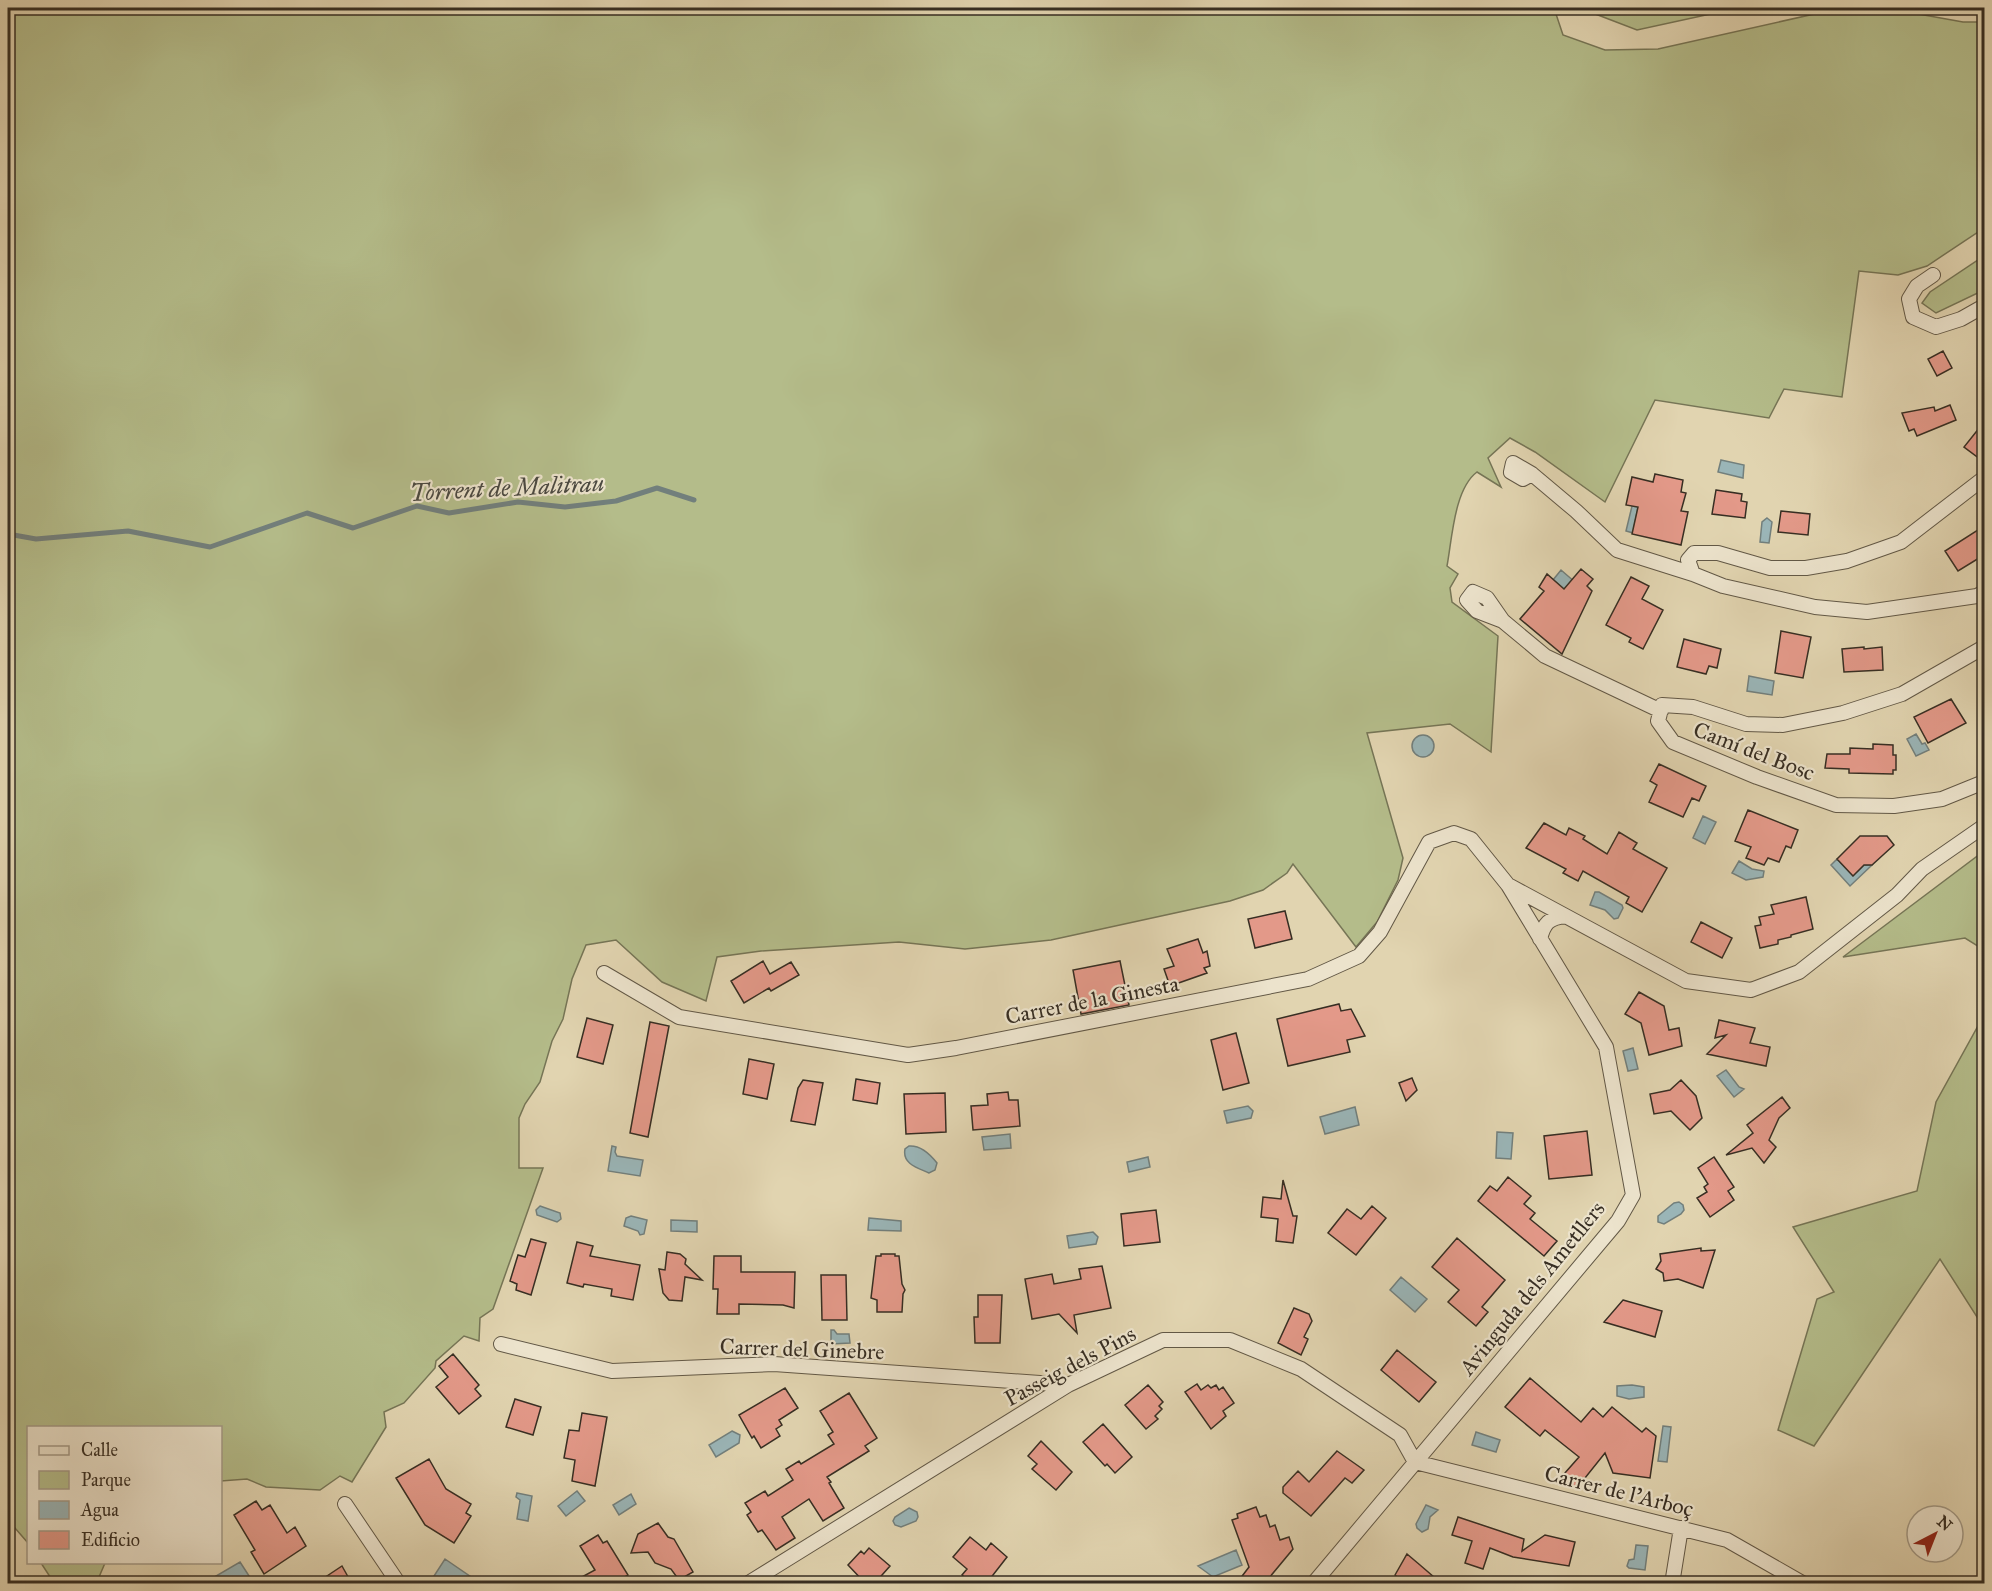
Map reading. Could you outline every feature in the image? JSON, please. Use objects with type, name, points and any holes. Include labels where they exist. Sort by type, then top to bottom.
[{"type":"street","points":[[1933,275],[1917,286],[1909,299],[1913,317],[1936,327],[1961,319],[1984,306]]},
{"type":"street","points":[[1532,474],[1617,550],[1723,586],[1815,607],[1867,612],[1977,596],[1984,592]]},
{"type":"street","points":[[1693,574],[1688,560],[1694,553],[1718,553],[1770,568],[1806,568],[1847,561],[1901,542],[1984,478]]},
{"type":"street","points":[[1503,621],[1545,656],[1660,711]]},
{"type":"street","name":"Camí del Bosc","points":[[1984,647],[1902,694],[1843,713],[1783,725],[1746,724],[1692,707],[1662,705],[1658,721],[1672,742],[1757,777],[1836,805],[1894,806],[1942,799],[1984,782]]},
{"type":"street","points":[[1508,885],[1686,981],[1751,990],[1799,972],[1897,894],[1923,869],[1984,826]]},
{"type":"street","name":"Carrer de la Ginesta","points":[[604,973],[679,1017],[908,1055],[956,1048],[1308,979],[1359,956],[1380,932],[1429,842],[1454,833],[1471,839],[1508,885]]},
{"type":"street","name":"Avinguda dels Ametllers","points":[[1313,1584],[1618,1221],[1633,1195],[1606,1047],[1508,885]]},
{"type":"street","points":[[1540,939],[1546,923],[1552,917],[1565,916]]},
{"type":"street","name":"Passeig dels Pins","points":[[747,1584],[1068,1385],[1163,1340],[1230,1340],[1301,1369],[1400,1435],[1416,1462]]},
{"type":"street","name":"Carrer del Ginebre","points":[[501,1344],[612,1371],[774,1364],[1068,1385]]},
{"type":"street","name":"Carrer de l'Arboç","points":[[1416,1462],[1727,1540],[1804,1584]]},
{"type":"street","points":[[345,1504],[399,1584]]},
{"type":"street","points":[[1672,1584],[1681,1528]]},
{"type":"green space","points":[[8,8],[1554,8],[1563,35],[1605,50],[1658,49],[1841,8],[1885,8],[1963,22],[1984,22],[1984,228],[1927,266],[1898,275],[1859,271],[1842,397],[1784,389],[1769,418],[1655,400],[1605,502],[1535,452],[1510,438],[1488,458],[1501,487],[1477,472],[1469,480],[1463,490],[1455,516],[1447,566],[1458,574],[1450,588],[1452,602],[1498,636],[1491,752],[1450,724],[1367,733],[1403,858],[1398,880],[1377,922],[1356,947],[1293,864],[1287,873],[1263,890],[1230,901],[1051,940],[965,949],[899,942],[761,951],[717,957],[706,1001],[662,982],[616,940],[586,945],[572,979],[563,1019],[552,1041],[540,1082],[525,1104],[519,1118],[519,1168],[543,1168],[493,1309],[480,1318],[479,1341],[464,1336],[436,1361],[435,1368],[404,1403],[384,1412],[386,1427],[352,1482],[340,1476],[320,1490],[266,1487],[247,1479],[222,1481],[222,1426],[27,1426],[27,1542],[8,1520]]},
{"type":"green space","points":[[1583,8],[1738,8],[1637,30]]},
{"type":"green space","points":[[1984,256],[1984,290],[1936,313],[1922,303],[1930,292]]},
{"type":"green space","points":[[1984,851],[1984,950],[1965,938],[1843,957]]},
{"type":"green space","points":[[1984,1015],[1984,1328],[1940,1259],[1814,1446],[1778,1430],[1817,1299],[1834,1292],[1793,1227],[1917,1191],[1936,1102]]},
{"type":"green space","points":[[42,1564],[105,1564],[96,1584],[54,1583]]},
{"type":"water","points":[[1721,460],[1744,465],[1743,478],[1718,472]]},
{"type":"water","points":[[1632,506],[1638,507],[1633,533],[1626,531]]},
{"type":"water","points":[[1767,518],[1772,522],[1769,543],[1760,542],[1762,522]]},
{"type":"water","points":[[1561,570],[1583,589],[1575,598],[1553,580]]},
{"type":"water","points":[[1749,676],[1774,681],[1772,695],[1747,691]]},
{"type":"water","points":[[1916,734],[1929,750],[1916,756],[1907,739]]},
{"type":"water","points":[[1419,735],[1427,735],[1434,742],[1434,750],[1427,757],[1419,757],[1412,750],[1412,742]]},
{"type":"water","points":[[1703,816],[1716,822],[1705,844],[1693,838]]},
{"type":"water","points":[[1837,859],[1853,876],[1864,865],[1872,865],[1850,886],[1831,865]]},
{"type":"water","points":[[1739,861],[1752,869],[1764,871],[1763,877],[1746,880],[1732,873]]},
{"type":"water","points":[[1595,892],[1622,905],[1623,908],[1618,918],[1614,919],[1605,910],[1590,905]]},
{"type":"water","points":[[1633,1048],[1638,1069],[1628,1071],[1623,1051]]},
{"type":"water","points":[[1726,1070],[1739,1087],[1744,1089],[1734,1097],[1717,1076]]},
{"type":"water","points":[[1248,1106],[1253,1111],[1251,1118],[1227,1123],[1224,1111]]},
{"type":"water","points":[[1355,1107],[1359,1125],[1325,1134],[1320,1117]]},
{"type":"water","points":[[1497,1132],[1513,1133],[1511,1159],[1496,1158]]},
{"type":"water","points":[[1010,1134],[1011,1148],[984,1150],[982,1137]]},
{"type":"water","points":[[612,1146],[616,1147],[617,1156],[643,1160],[640,1176],[608,1171]]},
{"type":"water","points":[[909,1146],[917,1147],[928,1153],[937,1163],[935,1170],[929,1173],[908,1162],[905,1149]]},
{"type":"water","points":[[1148,1157],[1150,1167],[1129,1172],[1127,1162]]},
{"type":"water","points":[[1679,1202],[1683,1205],[1684,1210],[1681,1214],[1664,1224],[1658,1222],[1658,1216],[1674,1203]]},
{"type":"water","points":[[540,1206],[560,1213],[561,1219],[557,1222],[537,1215],[536,1210]]},
{"type":"water","points":[[631,1216],[647,1220],[644,1234],[640,1235],[638,1231],[624,1226],[626,1218]]},
{"type":"water","points":[[869,1218],[901,1221],[901,1231],[868,1230]]},
{"type":"water","points":[[671,1220],[697,1221],[697,1232],[671,1231]]},
{"type":"water","points":[[1093,1232],[1098,1237],[1096,1244],[1069,1248],[1067,1236]]},
{"type":"water","points":[[1401,1277],[1427,1299],[1415,1312],[1390,1290]]},
{"type":"water","points":[[831,1330],[837,1334],[849,1334],[850,1343],[831,1344]]},
{"type":"water","points":[[1617,1386],[1644,1387],[1644,1397],[1629,1399],[1617,1396]]},
{"type":"water","points":[[1663,1426],[1671,1427],[1667,1462],[1658,1461]]},
{"type":"water","points":[[732,1431],[740,1435],[739,1443],[716,1457],[709,1445]]},
{"type":"water","points":[[1476,1432],[1500,1440],[1496,1452],[1472,1445]]},
{"type":"water","points":[[577,1491],[585,1501],[566,1516],[558,1506]]},
{"type":"water","points":[[517,1493],[532,1496],[528,1521],[517,1519],[520,1500],[516,1497]]},
{"type":"water","points":[[631,1494],[636,1504],[619,1515],[613,1505]]},
{"type":"water","points":[[1426,1505],[1438,1510],[1430,1517],[1428,1529],[1422,1532],[1416,1524]]},
{"type":"water","points":[[909,1508],[917,1512],[916,1521],[901,1527],[895,1525],[893,1521],[895,1517]]},
{"type":"water","points":[[1636,1545],[1648,1546],[1645,1570],[1627,1566],[1629,1560],[1634,1559]]},
{"type":"water","points":[[1236,1550],[1242,1565],[1213,1577],[1198,1566]]},
{"type":"water","points":[[445,1559],[474,1579],[471,1583],[446,1583],[434,1576]]},
{"type":"water","points":[[240,1562],[253,1582],[250,1584],[204,1583]]},
{"type":"building","points":[[1943,351],[1952,368],[1937,376],[1928,359]]},
{"type":"building","points":[[1950,405],[1956,420],[1917,436],[1914,429],[1909,431],[1902,413],[1934,407],[1935,411]]},
{"type":"building","points":[[1984,422],[1984,462],[1964,447]]},
{"type":"building","points":[[1655,474],[1683,480],[1681,492],[1686,493],[1681,511],[1688,512],[1681,545],[1632,534],[1638,507],[1626,505],[1632,477],[1653,482]]},
{"type":"building","points":[[1716,490],[1742,494],[1741,501],[1747,502],[1745,518],[1712,514]]},
{"type":"building","points":[[1781,511],[1810,514],[1808,535],[1778,532]]},
{"type":"building","points":[[1984,526],[1984,555],[1958,571],[1945,551]]},
{"type":"building","points":[[1581,569],[1593,579],[1587,586],[1592,591],[1562,654],[1520,619],[1544,591],[1539,587],[1547,574],[1564,589]]},
{"type":"building","points":[[1631,577],[1649,586],[1642,599],[1663,610],[1643,649],[1629,642],[1631,638],[1606,625]]},
{"type":"building","points":[[1781,631],[1811,637],[1803,678],[1775,673]]},
{"type":"building","points":[[1684,639],[1721,649],[1717,668],[1709,666],[1706,674],[1677,667]]},
{"type":"building","points":[[1864,647],[1864,649],[1882,647],[1883,670],[1844,672],[1842,649]]},
{"type":"building","points":[[1951,699],[1966,723],[1928,743],[1914,717]]},
{"type":"building","points":[[1873,744],[1893,745],[1896,770],[1893,770],[1893,774],[1849,773],[1849,769],[1825,768],[1827,754],[1850,754],[1850,748],[1873,749]]},
{"type":"building","points":[[1659,764],[1706,786],[1699,801],[1692,798],[1683,817],[1649,802],[1657,785],[1650,781]]},
{"type":"building","points":[[1748,810],[1798,830],[1791,848],[1786,846],[1779,862],[1768,858],[1764,865],[1746,858],[1751,847],[1735,841]]},
{"type":"building","points":[[1544,823],[1566,835],[1569,828],[1585,836],[1583,839],[1607,854],[1619,832],[1637,843],[1633,849],[1667,868],[1642,912],[1626,903],[1629,897],[1583,871],[1578,881],[1563,873],[1566,869],[1526,848]]},
{"type":"building","points":[[1860,836],[1887,836],[1894,845],[1872,865],[1864,865],[1853,876],[1837,859]]},
{"type":"building","points":[[1806,897],[1813,929],[1778,940],[1778,944],[1760,948],[1755,926],[1761,925],[1759,917],[1774,914],[1771,905]]},
{"type":"building","points":[[1285,911],[1292,939],[1255,948],[1248,919]]},
{"type":"building","points":[[1701,922],[1732,938],[1722,958],[1691,942]]},
{"type":"building","points":[[1198,939],[1203,953],[1207,951],[1210,966],[1204,968],[1207,973],[1170,986],[1164,969],[1174,966],[1167,949]]},
{"type":"building","points":[[763,961],[770,974],[791,962],[799,975],[771,991],[769,988],[744,1003],[731,981]]},
{"type":"building","points":[[1120,961],[1129,1005],[1081,1014],[1073,970]]},
{"type":"building","points":[[1639,992],[1664,1006],[1669,1030],[1679,1028],[1682,1046],[1649,1055],[1641,1023],[1625,1014]]},
{"type":"building","points":[[1339,1004],[1341,1011],[1351,1009],[1365,1036],[1347,1040],[1350,1052],[1288,1066],[1277,1019]]},
{"type":"building","points":[[587,1018],[613,1025],[603,1064],[577,1057]]},
{"type":"building","points":[[1719,1020],[1755,1028],[1750,1043],[1770,1047],[1766,1066],[1707,1054],[1726,1035],[1715,1038]]},
{"type":"building","points":[[650,1022],[669,1026],[648,1137],[630,1133]]},
{"type":"building","points":[[1236,1033],[1249,1083],[1223,1090],[1211,1040]]},
{"type":"building","points":[[749,1059],[774,1064],[767,1099],[743,1094]]},
{"type":"building","points":[[1412,1078],[1417,1090],[1406,1101],[1399,1083]]},
{"type":"building","points":[[856,1079],[880,1083],[877,1104],[853,1100]]},
{"type":"building","points":[[803,1080],[823,1083],[815,1125],[791,1121],[798,1088]]},
{"type":"building","points":[[1681,1080],[1696,1096],[1702,1118],[1690,1130],[1671,1111],[1654,1114],[1650,1094],[1670,1090]]},
{"type":"building","points":[[1008,1092],[1009,1100],[1018,1100],[1020,1126],[973,1130],[971,1106],[988,1105],[987,1094]]},
{"type":"building","points":[[945,1093],[946,1132],[906,1134],[904,1094]]},
{"type":"building","points":[[1782,1097],[1790,1108],[1779,1118],[1769,1140],[1776,1147],[1764,1163],[1752,1148],[1726,1155],[1753,1133],[1747,1125]]},
{"type":"building","points":[[1587,1131],[1592,1175],[1549,1179],[1544,1136]]},
{"type":"building","points":[[1714,1157],[1734,1187],[1728,1191],[1734,1200],[1710,1217],[1697,1198],[1707,1192],[1704,1187],[1708,1184],[1698,1168]]},
{"type":"building","points":[[1508,1177],[1531,1196],[1524,1204],[1535,1213],[1530,1219],[1557,1241],[1544,1256],[1478,1201],[1490,1186],[1497,1191]]},
{"type":"building","points":[[1283,1180],[1293,1216],[1297,1216],[1293,1243],[1276,1241],[1278,1219],[1261,1217],[1263,1197],[1281,1199]]},
{"type":"building","points":[[1372,1206],[1386,1218],[1356,1255],[1328,1233],[1347,1209],[1361,1219]]},
{"type":"building","points":[[1156,1210],[1160,1242],[1124,1246],[1121,1214]]},
{"type":"building","points":[[1457,1238],[1505,1280],[1482,1307],[1488,1312],[1476,1326],[1448,1302],[1459,1290],[1432,1267]]},
{"type":"building","points":[[531,1239],[546,1243],[531,1295],[516,1290],[517,1284],[510,1281],[518,1255],[525,1257]]},
{"type":"building","points":[[577,1242],[593,1246],[590,1256],[640,1265],[633,1300],[611,1296],[612,1289],[584,1284],[583,1287],[567,1283]]},
{"type":"building","points":[[1701,1248],[1701,1251],[1715,1250],[1703,1288],[1678,1279],[1664,1281],[1663,1273],[1656,1269],[1661,1261],[1660,1254]]},
{"type":"building","points":[[667,1252],[680,1254],[686,1259],[685,1264],[702,1280],[685,1277],[682,1301],[669,1300],[663,1293],[659,1269],[665,1270]]},
{"type":"building","points":[[881,1254],[899,1256],[902,1284],[905,1290],[902,1312],[877,1312],[877,1300],[871,1298],[876,1256],[881,1256]]},
{"type":"building","points":[[714,1256],[741,1256],[741,1272],[795,1272],[794,1308],[783,1305],[739,1304],[739,1314],[717,1314],[718,1289],[713,1289]]},
{"type":"building","points":[[1102,1266],[1111,1308],[1074,1315],[1077,1333],[1059,1314],[1032,1319],[1025,1279],[1052,1274],[1054,1284],[1081,1279],[1079,1269]]},
{"type":"building","points":[[821,1275],[846,1275],[847,1320],[822,1320]]},
{"type":"building","points":[[978,1295],[1002,1295],[1000,1343],[975,1343],[974,1317],[978,1317]]},
{"type":"building","points":[[1623,1300],[1662,1311],[1655,1337],[1604,1322]]},
{"type":"building","points":[[1294,1308],[1309,1314],[1312,1321],[1304,1337],[1308,1339],[1301,1355],[1278,1343]]},
{"type":"building","points":[[1397,1350],[1436,1382],[1419,1402],[1381,1370]]},
{"type":"building","points":[[453,1354],[479,1385],[475,1389],[481,1396],[459,1414],[436,1387],[448,1377],[439,1366]]},
{"type":"building","points":[[1530,1378],[1581,1422],[1593,1408],[1603,1417],[1612,1407],[1642,1432],[1646,1428],[1656,1436],[1650,1478],[1613,1473],[1605,1453],[1577,1488],[1556,1483],[1579,1457],[1545,1430],[1540,1436],[1505,1407]]},
{"type":"building","points":[[1197,1384],[1201,1390],[1208,1385],[1211,1388],[1216,1385],[1219,1390],[1223,1387],[1234,1403],[1223,1411],[1226,1416],[1211,1429],[1185,1392]]},
{"type":"building","points":[[1148,1385],[1163,1402],[1159,1406],[1162,1409],[1155,1416],[1158,1419],[1146,1429],[1125,1405]]},
{"type":"building","points":[[785,1388],[798,1408],[779,1420],[782,1425],[776,1429],[780,1436],[761,1448],[754,1436],[752,1438],[739,1415]]},
{"type":"building","points":[[849,1393],[877,1438],[865,1446],[869,1451],[827,1477],[844,1508],[823,1521],[809,1499],[782,1517],[795,1538],[776,1550],[762,1530],[758,1532],[747,1515],[751,1512],[745,1503],[765,1491],[768,1496],[793,1480],[786,1469],[799,1461],[801,1464],[834,1444],[828,1435],[833,1432],[820,1411]]},
{"type":"building","points":[[515,1399],[541,1407],[533,1435],[506,1427]]},
{"type":"building","points":[[582,1413],[607,1417],[595,1486],[572,1481],[575,1460],[564,1458],[569,1430],[579,1431]]},
{"type":"building","points":[[1103,1424],[1132,1457],[1115,1473],[1107,1464],[1105,1466],[1083,1442]]},
{"type":"building","points":[[1041,1441],[1072,1472],[1056,1490],[1032,1469],[1037,1464],[1028,1456]]},
{"type":"building","points":[[1337,1451],[1364,1470],[1352,1483],[1345,1478],[1311,1516],[1283,1493],[1283,1487],[1298,1471],[1309,1482]]},
{"type":"building","points":[[429,1459],[446,1489],[471,1504],[466,1513],[471,1516],[454,1543],[425,1525],[396,1478]]},
{"type":"building","points":[[256,1501],[262,1510],[270,1505],[287,1533],[295,1527],[306,1546],[264,1574],[251,1552],[255,1550],[234,1515]]},
{"type":"building","points":[[1256,1507],[1260,1517],[1266,1515],[1270,1527],[1275,1525],[1280,1540],[1289,1537],[1293,1549],[1264,1584],[1236,1584],[1249,1567],[1232,1520],[1238,1518],[1237,1514]]},
{"type":"building","points":[[1458,1517],[1524,1539],[1522,1551],[1545,1535],[1575,1542],[1569,1566],[1513,1557],[1490,1548],[1483,1569],[1465,1563],[1472,1541],[1452,1535]]},
{"type":"building","points":[[658,1523],[668,1537],[674,1539],[693,1572],[679,1580],[671,1569],[655,1563],[648,1552],[631,1553],[638,1534]]},
{"type":"building","points":[[598,1535],[603,1543],[607,1541],[628,1575],[614,1584],[569,1584],[595,1570],[580,1546]]},
{"type":"building","points":[[970,1537],[986,1550],[991,1543],[1007,1557],[986,1584],[972,1584],[962,1575],[967,1569],[953,1557]]},
{"type":"building","points":[[869,1548],[890,1566],[874,1584],[866,1584],[848,1565],[861,1551],[864,1554]]},
{"type":"building","points":[[1407,1554],[1442,1584],[1392,1584]]},
{"type":"building","points":[[342,1566],[352,1584],[315,1584]]},
{"type":"waterway","name":"Torrent de Malitrau","points":[[8,534],[36,539],[128,531],[210,547],[307,513],[353,528],[417,506],[449,513],[518,502],[565,507],[616,501],[657,488],[694,500]]}]
